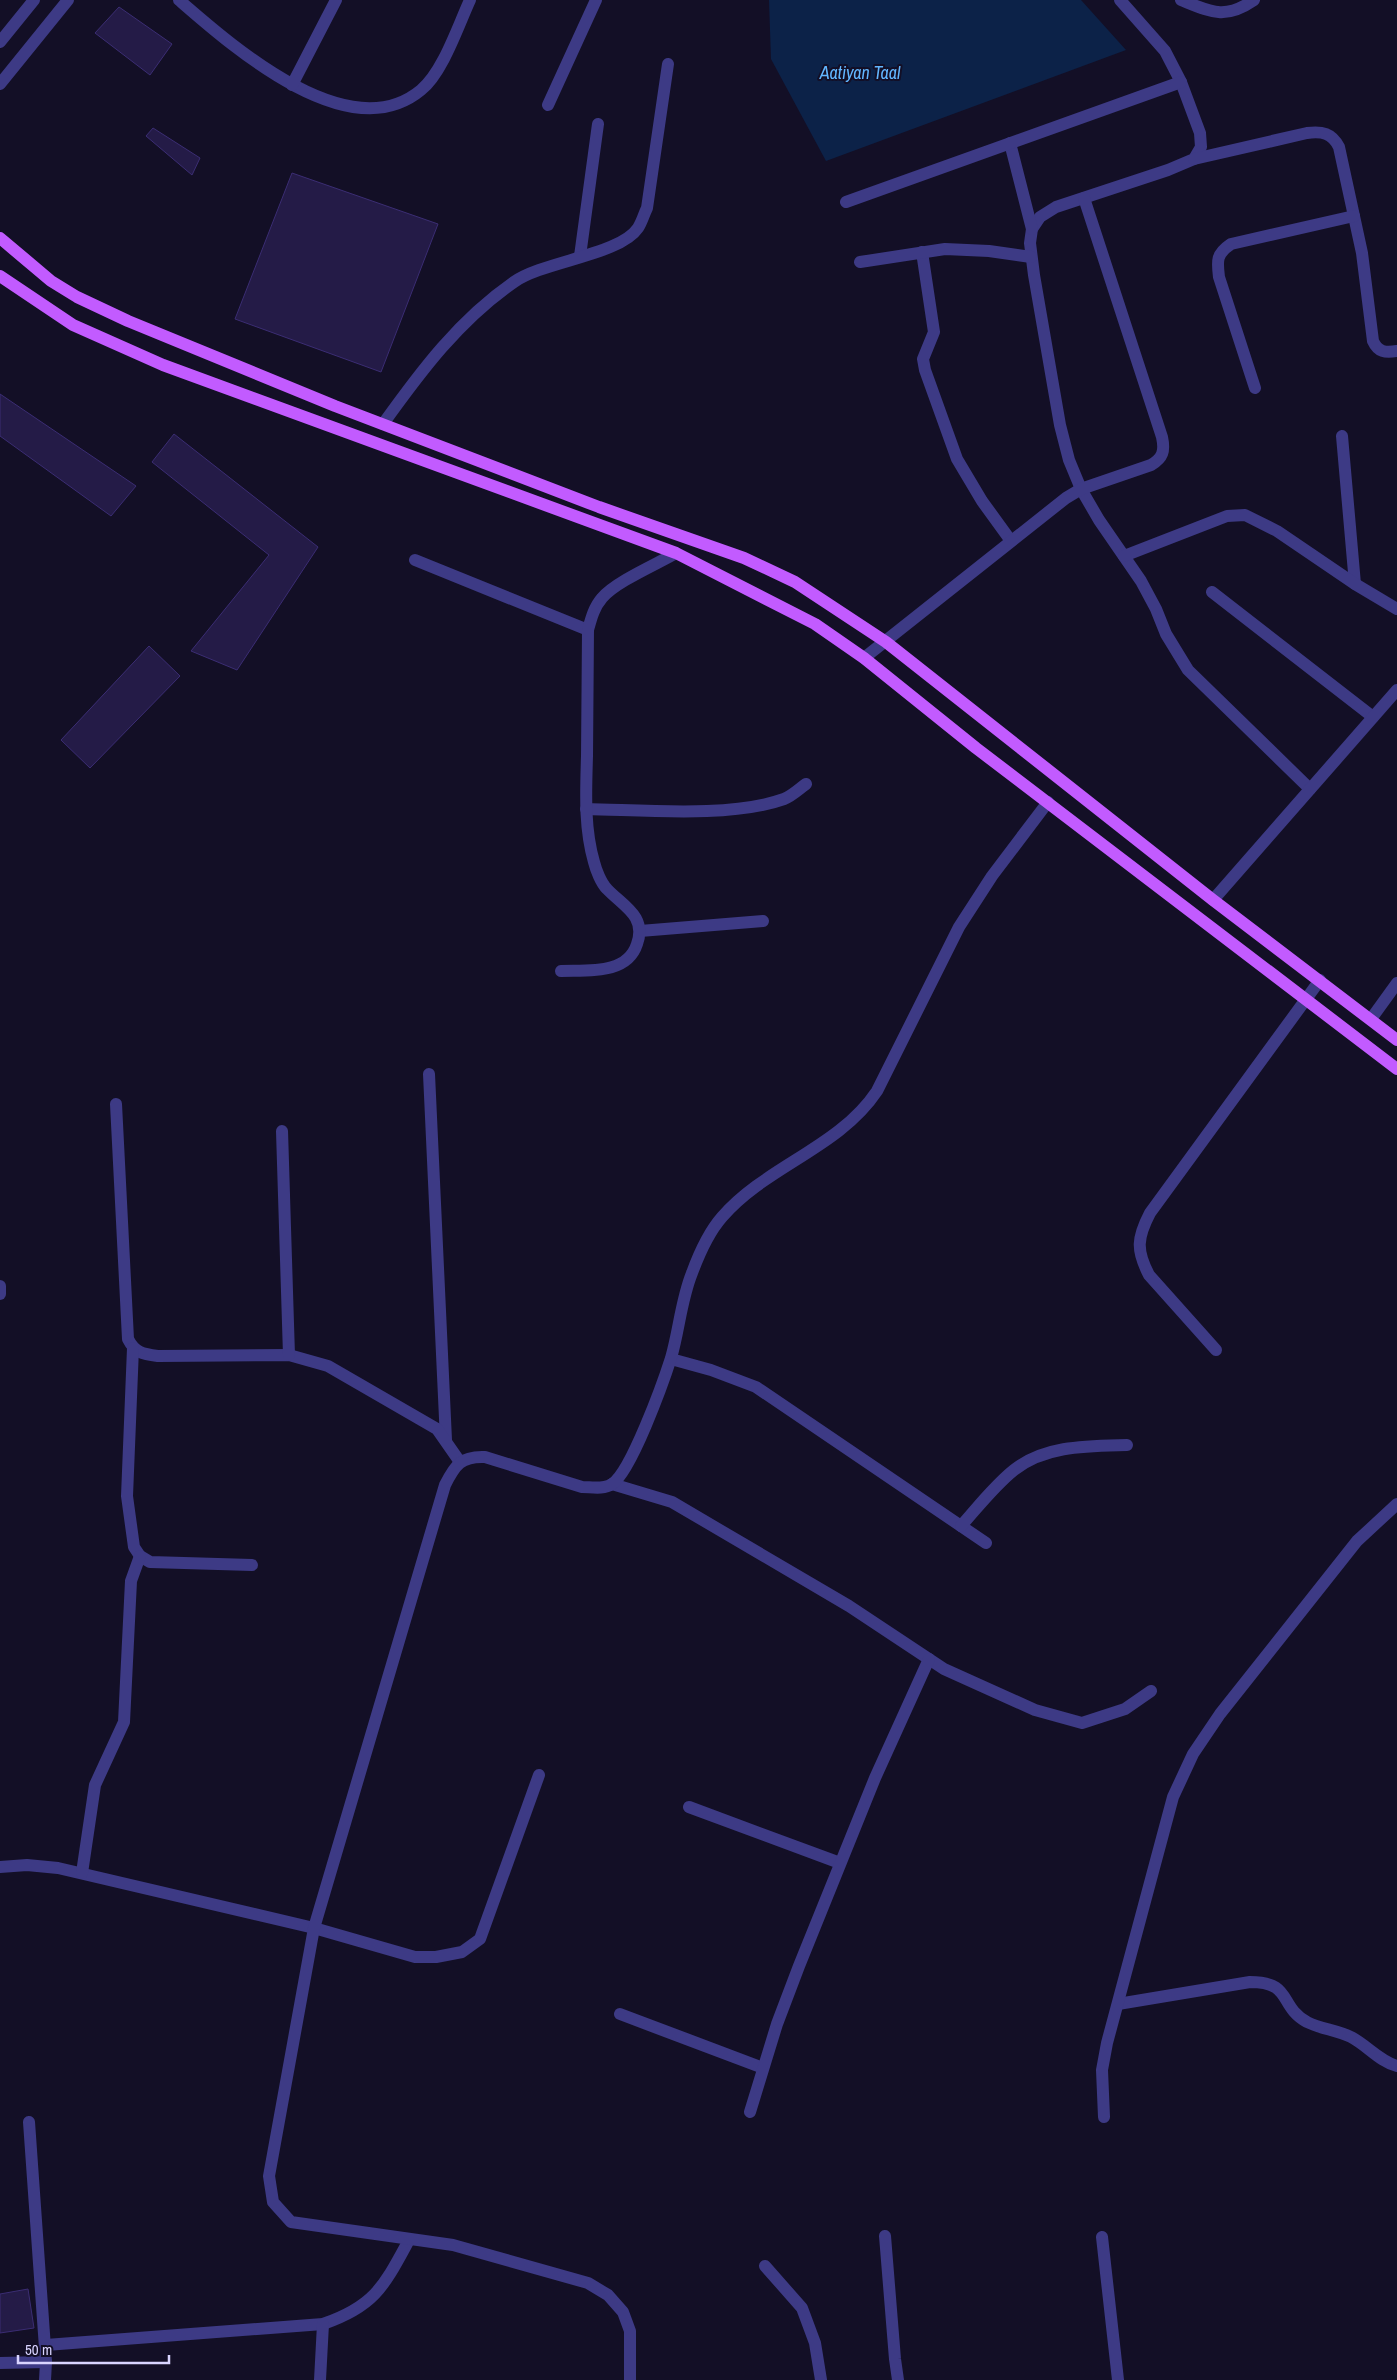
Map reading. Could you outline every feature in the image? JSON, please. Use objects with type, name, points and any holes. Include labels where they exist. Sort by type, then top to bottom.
[{"type":"main road","points":[[0,238],[29,264],[77,297],[128,321],[259,376],[383,424],[599,507],[744,558],[795,582],[886,642],[1213,900],[1397,1040]]},
{"type":"main road","points":[[0,276],[74,325],[163,365],[676,553],[815,624],[864,658],[976,748],[1397,1069]]},
{"type":"street","points":[[0,42],[34,0]]},
{"type":"street","points":[[0,84],[68,0]]},
{"type":"street","points":[[179,0],[227,42],[258,65],[292,85],[330,101],[368,108],[400,102],[422,90],[438,68],[470,0]]},
{"type":"street","points":[[292,85],[336,0]]},
{"type":"street","points":[[548,104],[596,0]]},
{"type":"street","points":[[1120,0],[1165,51],[1181,82],[1200,133],[1201,147],[1194,158]]},
{"type":"street","points":[[1181,0],[1209,12],[1222,14],[1245,6],[1254,0]]},
{"type":"street","points":[[383,424],[442,345],[492,298],[516,280],[580,256],[619,245],[638,228],[647,208],[668,64]]},
{"type":"street","points":[[846,202],[1181,82]]},
{"type":"street","points":[[580,256],[598,124]]},
{"type":"street","points":[[1032,228],[1040,217],[1056,208],[1168,170],[1194,158],[1307,132],[1329,134],[1335,139],[1339,147],[1362,252],[1373,341],[1377,349],[1382,352],[1397,351]]},
{"type":"street","points":[[1010,143],[1032,228],[1032,257],[1060,425],[1069,460],[1082,489],[1141,581],[1156,609],[1166,634],[1188,670],[1310,789]]},
{"type":"street","points":[[864,658],[1055,506],[1082,489],[1151,465],[1160,460],[1164,453],[1162,437],[1084,198]]},
{"type":"street","points":[[1256,388],[1219,278],[1216,260],[1221,251],[1231,244],[1354,216]]},
{"type":"street","points":[[860,262],[922,252],[961,249],[1032,257]]},
{"type":"street","points":[[922,252],[934,332],[923,359],[925,370],[957,459],[982,500],[1011,541]]},
{"type":"street","points":[[1342,436],[1355,584]]},
{"type":"street","points":[[1124,556],[1227,516],[1245,515],[1277,531],[1355,584],[1397,609]]},
{"type":"street","points":[[561,971],[616,967],[630,959],[638,943],[639,922],[630,908],[606,888],[594,863],[586,809],[588,630],[592,616],[602,597],[620,584],[676,553]]},
{"type":"street","points":[[415,560],[588,630]]},
{"type":"street","points":[[1212,592],[1373,717]]},
{"type":"street","points":[[1213,900],[1397,690]]},
{"type":"street","points":[[586,809],[692,811],[754,806],[786,799],[806,784]]},
{"type":"street","points":[[612,1484],[633,1455],[671,1358],[691,1275],[711,1230],[742,1198],[838,1132],[866,1107],[877,1091],[959,927],[992,876],[1048,802]]},
{"type":"street","points":[[640,931],[764,920]]},
{"type":"street","points":[[1216,1350],[1149,1274],[1141,1254],[1140,1231],[1150,1213],[1320,980]]},
{"type":"street","points":[[1371,1019],[1397,983]]},
{"type":"street","points":[[429,1074],[446,1440]]},
{"type":"street","points":[[116,1104],[128,1340],[133,1348],[142,1354],[158,1356],[289,1355],[328,1366],[436,1429],[446,1440],[460,1462]]},
{"type":"street","points":[[282,1131],[289,1355]]},
{"type":"street","points":[[0,1286],[0,1294]]},
{"type":"street","points":[[133,1348],[127,1496],[134,1547],[140,1556],[150,1562],[252,1565]]},
{"type":"street","points":[[671,1358],[711,1370],[756,1387],[986,1543]]},
{"type":"street","points":[[961,1526],[1003,1480],[1016,1469],[1036,1457],[1055,1450],[1087,1446],[1127,1445]]},
{"type":"street","points":[[630,2380],[630,2332],[622,2312],[608,2295],[588,2283],[453,2246],[291,2222],[273,2202],[269,2176],[314,1928],[445,1485],[460,1462],[472,1457],[485,1457],[582,1486],[598,1488],[612,1484],[672,1502],[849,1606],[944,1669],[1034,1710],[1082,1723],[1125,1709],[1151,1691]]},
{"type":"street","points":[[1104,2118],[1102,2070],[1118,2004],[1173,1797],[1193,1754],[1220,1714],[1357,1541],[1397,1504]]},
{"type":"street","points":[[82,1873],[95,1786],[124,1722],[131,1581],[140,1556]]},
{"type":"street","points":[[750,2112],[789,1991],[875,1778],[929,1659]]},
{"type":"street","points":[[0,1867],[45,1866],[82,1873],[314,1928],[415,1957],[436,1957],[462,1952],[480,1939],[539,1774]]},
{"type":"street","points":[[688,1807],[840,1863]]},
{"type":"street","points":[[1118,2004],[1250,1982],[1263,1982],[1275,1985],[1294,2012],[1307,2022],[1353,2038],[1387,2063],[1397,2066]]},
{"type":"street","points":[[620,2014],[763,2068]]},
{"type":"street","points":[[29,2122],[46,2345],[45,2380]]},
{"type":"street","points":[[885,2236],[898,2380]]},
{"type":"street","points":[[1102,2237],[1118,2380]]},
{"type":"street","points":[[46,2345],[323,2324],[348,2315],[363,2306],[387,2280],[409,2240]]},
{"type":"street","points":[[765,2266],[802,2308],[815,2343],[821,2380]]},
{"type":"street","points":[[320,2380],[323,2324]]},
{"type":"street","points":[[0,2363],[46,2362]]},
{"type":"water","name":"Aatiyan Taal","points":[[769,0],[1081,0],[1126,50],[826,161],[771,59]]},
{"type":"building","points":[[119,7],[172,44],[150,75],[95,33]]},
{"type":"building","points":[[153,128],[200,158],[192,175],[146,136]]},
{"type":"building","points":[[292,173],[438,224],[381,372],[235,319]]},
{"type":"building","points":[[0,394],[136,486],[111,516],[0,436]]},
{"type":"building","points":[[174,434],[318,547],[237,670],[191,651],[269,555],[152,462]]},
{"type":"building","points":[[149,646],[180,676],[90,768],[61,740]]},
{"type":"building","points":[[28,2289],[34,2328],[0,2333],[0,2294]]}]
